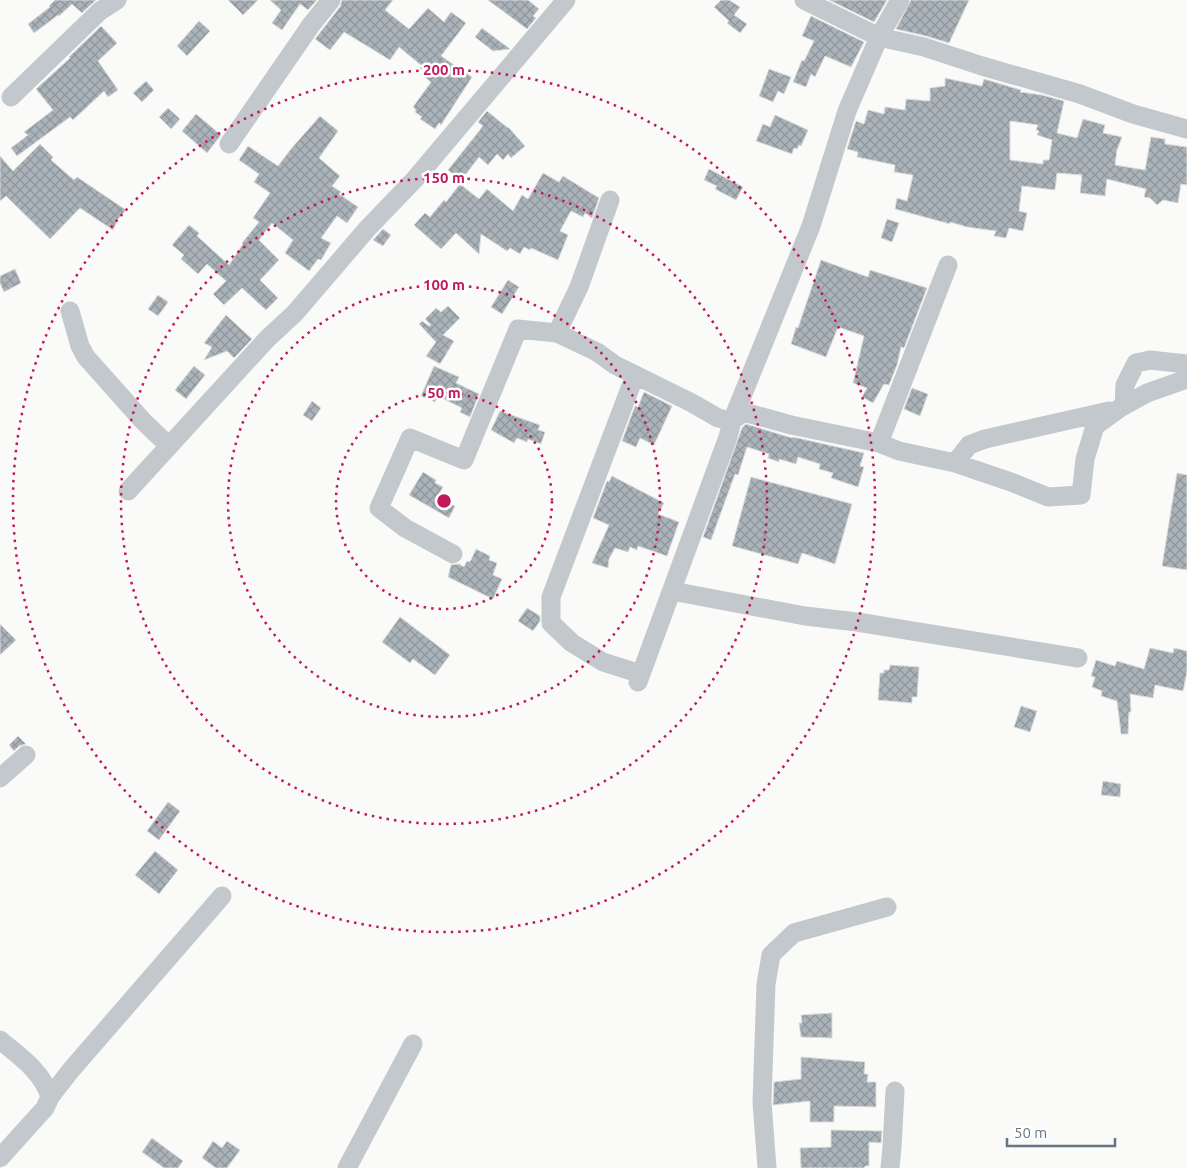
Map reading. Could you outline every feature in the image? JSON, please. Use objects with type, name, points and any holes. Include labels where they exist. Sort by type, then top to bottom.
[{"type":"street","points":[[11,96],[100,12],[117,0]]},
{"type":"street","points":[[229,144],[311,25],[331,0]]},
{"type":"street","points":[[128,491],[267,339],[295,312],[415,179],[566,0]]},
{"type":"street","points":[[804,0],[880,37],[924,47],[1080,94],[1133,114],[1187,129]]},
{"type":"street","points":[[635,375],[551,597],[550,623],[572,643],[603,662],[640,678],[728,437],[732,420],[811,226],[847,111],[880,37],[900,0]]},
{"type":"street","points":[[557,333],[579,287],[610,200]]},
{"type":"street","points":[[879,443],[948,265]]},
{"type":"street","points":[[70,310],[80,346],[86,357],[143,421],[169,446]]},
{"type":"street","points":[[453,554],[404,528],[379,508],[410,438],[464,460],[518,329],[557,333],[597,352],[615,365],[718,418],[732,420],[744,412],[791,425],[879,443],[899,451],[956,463],[1048,497],[1081,495],[1085,459],[1095,426],[1122,407],[1147,393],[1187,379]]},
{"type":"street","points":[[1122,407],[1125,385],[1136,363],[1150,360],[1187,364]]},
{"type":"street","points":[[956,463],[969,445],[985,439],[1073,420],[1122,407]]},
{"type":"street","points":[[672,591],[805,616],[857,622],[1078,658]]},
{"type":"street","points":[[0,778],[26,755]]},
{"type":"street","points":[[0,1158],[45,1108],[50,1097],[72,1070],[222,896]]},
{"type":"street","points":[[767,1168],[762,1102],[766,984],[771,955],[794,933],[887,907]]},
{"type":"street","points":[[0,1040],[34,1068],[46,1084],[50,1097]]},
{"type":"street","points":[[348,1168],[413,1044]]},
{"type":"street","points":[[890,1168],[895,1091]]},
{"type":"building","points":[[55,0],[96,0],[82,13],[72,4],[59,16],[34,33],[28,24],[50,7]]},
{"type":"building","points":[[228,0],[258,0],[243,15]]},
{"type":"building","points":[[270,0],[317,0],[308,10],[300,4],[282,30],[272,23],[281,10]]},
{"type":"building","points":[[342,0],[393,0],[385,10],[409,29],[428,8],[444,22],[451,12],[466,23],[441,56],[472,77],[441,125],[439,123],[435,129],[420,119],[422,117],[415,112],[416,110],[413,107],[431,82],[422,75],[425,71],[420,68],[422,66],[399,47],[390,60],[344,32],[330,50],[315,39],[340,7]]},
{"type":"building","points":[[488,0],[528,0],[539,9],[533,16],[536,18],[527,29]]},
{"type":"building","points":[[721,0],[729,0],[740,7],[734,15],[747,24],[740,33],[727,23],[729,21],[714,7]]},
{"type":"building","points":[[829,0],[887,0],[874,22]]},
{"type":"building","points":[[911,0],[969,0],[949,43],[896,29]]},
{"type":"building","points":[[811,16],[864,42],[851,67],[825,56],[815,77],[811,74],[806,87],[793,82],[802,60],[804,61],[814,41],[802,36]]},
{"type":"building","points":[[199,21],[210,31],[187,56],[177,46]]},
{"type":"building","points":[[101,26],[117,43],[98,61],[118,90],[108,97],[104,91],[73,120],[70,117],[17,156],[11,148],[28,135],[24,132],[53,110],[36,89]]},
{"type":"building","points":[[482,28],[510,49],[493,51],[475,37]]},
{"type":"building","points":[[769,69],[791,77],[784,94],[778,91],[773,102],[759,96]]},
{"type":"building","points":[[945,78],[982,86],[984,79],[1021,90],[1020,92],[1064,101],[1057,133],[1077,138],[1083,119],[1105,125],[1103,133],[1122,137],[1117,150],[1115,165],[1145,170],[1151,137],[1165,139],[1165,144],[1187,147],[1187,185],[1181,184],[1178,203],[1163,200],[1157,205],[1150,198],[1144,197],[1146,189],[1107,179],[1105,196],[1080,193],[1082,175],[1057,173],[1055,190],[1022,186],[1019,211],[1027,213],[1023,231],[1009,228],[1006,238],[994,236],[996,231],[967,227],[950,222],[950,224],[895,209],[897,198],[907,201],[913,175],[894,172],[895,165],[857,157],[858,152],[847,149],[856,121],[864,124],[868,110],[884,114],[885,107],[905,110],[906,99],[930,101],[930,88],[945,86]],"holes":[[[1010,121],[1038,125],[1036,130],[1039,131],[1037,135],[1052,140],[1049,160],[1043,160],[1043,164],[1010,160]]]},
{"type":"building","points":[[146,81],[154,90],[142,102],[133,93]]},
{"type":"building","points":[[168,108],[180,119],[171,129],[159,117]]},
{"type":"building","points":[[487,111],[508,127],[525,146],[511,158],[508,154],[503,160],[497,154],[488,165],[479,157],[466,174],[457,177],[448,170],[483,126],[478,122]]},
{"type":"building","points":[[196,114],[221,135],[207,153],[182,131]]},
{"type":"building","points":[[775,115],[808,130],[801,146],[799,145],[797,149],[794,148],[792,154],[756,141],[763,124],[770,127]]},
{"type":"building","points":[[320,116],[338,131],[319,158],[340,176],[332,186],[341,192],[339,194],[358,207],[347,223],[337,216],[321,238],[331,243],[321,260],[318,259],[309,271],[285,253],[293,240],[272,223],[259,240],[279,260],[260,280],[278,298],[266,310],[242,288],[224,305],[213,294],[226,281],[207,264],[198,274],[181,259],[184,255],[172,245],[189,225],[199,233],[197,236],[229,265],[242,243],[259,222],[253,218],[270,193],[254,182],[259,174],[239,160],[248,146],[278,166]]},
{"type":"building","points":[[40,144],[53,157],[51,160],[74,180],[77,177],[126,210],[118,219],[113,230],[80,208],[50,239],[6,196],[0,201],[0,156],[13,171]]},
{"type":"building","points":[[709,169],[743,187],[736,200],[715,189],[717,186],[704,180]]},
{"type":"building","points":[[543,173],[559,182],[563,176],[599,198],[592,218],[585,213],[583,217],[571,211],[560,231],[568,235],[558,260],[531,248],[530,250],[524,247],[520,254],[510,248],[507,251],[481,234],[479,254],[456,233],[441,249],[414,225],[425,213],[430,217],[444,200],[446,202],[460,184],[479,199],[487,189],[513,211],[522,195],[528,199]]},
{"type":"building","points":[[887,219],[899,223],[892,242],[881,238]]},
{"type":"building","points":[[383,229],[391,235],[383,246],[373,240]]},
{"type":"building","points":[[821,260],[868,277],[870,270],[927,288],[904,348],[901,347],[897,365],[889,385],[884,384],[873,403],[862,397],[867,388],[853,383],[864,336],[838,327],[826,357],[791,344]]},
{"type":"building","points":[[15,269],[21,283],[4,292],[0,283],[0,276]]},
{"type":"building","points":[[508,280],[519,287],[502,314],[491,307]]},
{"type":"building","points":[[158,295],[168,302],[158,316],[148,309]]},
{"type":"building","points":[[448,306],[460,318],[443,335],[454,341],[440,364],[426,356],[436,342],[419,324],[422,321],[429,326],[431,325],[425,319],[436,308],[441,312]]},
{"type":"building","points":[[226,315],[252,339],[234,358],[227,351],[204,360],[212,347],[204,343]]},
{"type":"building","points":[[194,366],[205,375],[186,399],[175,390]]},
{"type":"building","points":[[434,366],[459,377],[456,383],[479,394],[470,417],[460,412],[462,408],[438,396],[435,402],[421,396]]},
{"type":"building","points":[[912,388],[928,394],[920,416],[904,409]]},
{"type":"building","points":[[644,392],[672,406],[654,445],[640,438],[636,447],[622,441],[635,406],[638,407]]},
{"type":"building","points":[[312,401],[321,408],[312,421],[303,415]]},
{"type":"building","points":[[500,411],[540,425],[538,430],[545,432],[541,444],[528,439],[527,442],[517,438],[514,443],[491,430]]},
{"type":"building","points":[[746,424],[792,438],[864,453],[860,466],[864,467],[858,487],[831,478],[833,473],[819,469],[820,464],[798,457],[796,464],[779,459],[779,462],[768,458],[769,454],[747,447],[738,475],[735,474],[711,540],[703,537],[742,428]]},
{"type":"building","points":[[423,472],[436,480],[435,483],[443,487],[437,497],[455,506],[449,518],[409,495]]},
{"type":"building","points":[[1177,473],[1187,475],[1187,570],[1162,566]]},
{"type":"building","points":[[612,476],[664,503],[658,514],[679,522],[667,556],[638,546],[637,550],[630,547],[628,552],[615,548],[609,559],[608,568],[592,563],[609,525],[593,518],[607,481],[609,482]]},
{"type":"building","points":[[751,477],[852,504],[835,564],[802,553],[798,564],[732,546]]},
{"type":"building","points":[[476,549],[490,556],[489,560],[497,563],[493,575],[502,579],[493,599],[448,577],[451,565],[459,564],[464,567],[467,561],[471,560]]},
{"type":"building","points":[[527,608],[540,616],[540,621],[533,631],[518,621]]},
{"type":"building","points":[[400,617],[450,655],[435,675],[413,659],[410,663],[382,642]]},
{"type":"building","points":[[0,624],[16,640],[0,655]]},
{"type":"building","points":[[1150,648],[1173,653],[1174,648],[1187,651],[1187,672],[1183,691],[1155,685],[1153,698],[1130,694],[1131,712],[1129,712],[1128,734],[1121,734],[1117,701],[1101,696],[1102,691],[1092,687],[1095,677],[1091,676],[1096,660],[1115,666],[1117,661],[1144,669]]},
{"type":"building","points":[[890,665],[919,667],[917,697],[912,697],[912,703],[878,700],[880,673],[884,673],[884,670],[889,670]]},
{"type":"building","points":[[1021,706],[1037,711],[1030,732],[1014,727]]},
{"type":"building","points":[[18,736],[26,744],[19,746],[14,751],[9,745]]},
{"type":"building","points":[[1103,781],[1121,784],[1120,797],[1101,795]]},
{"type":"building","points":[[168,802],[180,811],[159,840],[147,831]]},
{"type":"building","points":[[155,851],[178,870],[159,894],[135,875]]},
{"type":"building","points":[[832,1013],[832,1038],[801,1037],[799,1023],[802,1023],[801,1015]]},
{"type":"building","points":[[801,1057],[865,1062],[864,1074],[868,1074],[867,1082],[876,1082],[876,1107],[834,1106],[834,1122],[810,1122],[810,1101],[773,1105],[774,1082],[801,1079]]},
{"type":"building","points":[[831,1130],[882,1131],[881,1143],[869,1142],[869,1166],[864,1168],[801,1168],[800,1148],[831,1147]]},
{"type":"building","points":[[152,1138],[183,1161],[178,1168],[164,1168],[142,1152]]},
{"type":"building","points":[[213,1141],[222,1148],[227,1141],[240,1150],[227,1168],[216,1168],[202,1158]]}]
